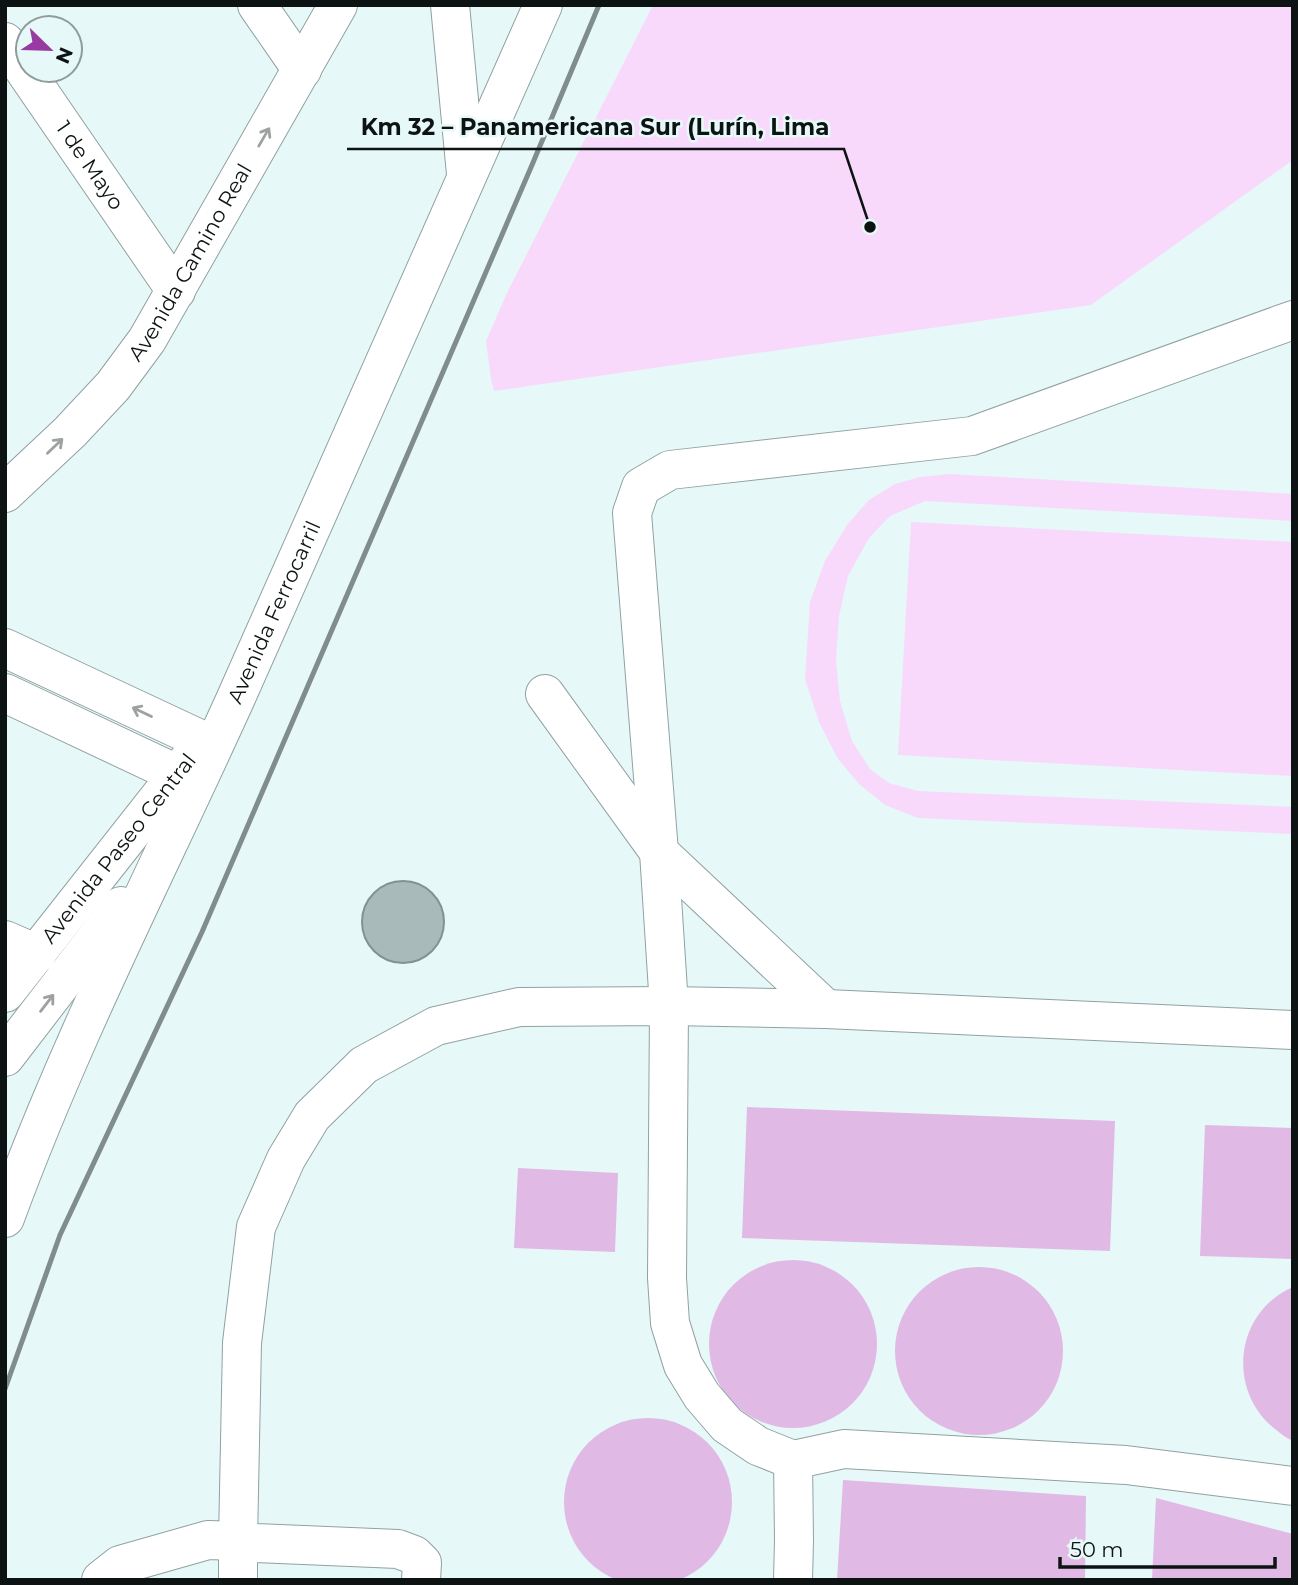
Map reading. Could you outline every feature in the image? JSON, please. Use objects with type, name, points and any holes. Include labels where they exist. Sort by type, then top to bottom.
[{"type":"street","points":[[257,5],[302,70]]},
{"type":"street","name":"Avenida Camino Real","points":[[9,480],[70,432],[113,386],[147,340],[338,5]]},
{"type":"street","points":[[450,5],[467,178]]},
{"type":"street","name":"Avenida Ferrocarril","points":[[5,1218],[84,1023],[169,842],[187,778],[233,703],[543,5]]},
{"type":"street","name":"1 de Mayo","points":[[5,42],[176,291]]},
{"type":"street","points":[[1293,320],[972,436],[670,470],[641,487],[632,513],[670,1006],[667,1278],[670,1323],[683,1365],[702,1396],[727,1425],[758,1446],[793,1460],[844,1449],[1126,1465],[1293,1486]]},
{"type":"street","points":[[5,648],[204,741]]},
{"type":"street","points":[[5,693],[187,778]]},
{"type":"street","points":[[545,694],[659,852],[826,1009]]},
{"type":"street","name":"Avenida Paseo Central","points":[[5,993],[21,947],[187,778],[204,741],[233,703]]},
{"type":"street","name":"Avenida Paseo Central","points":[[5,1057],[169,842]]},
{"type":"street","points":[[238,1580],[242,1343],[256,1227],[286,1159],[312,1116],[364,1065],[436,1027],[519,1007],[670,1006],[826,1009],[1293,1030]]},
{"type":"street","points":[[793,1460],[793,1580]]},
{"type":"street","points":[[764,1580],[794,1539]]},
{"type":"street","points":[[101,1580],[120,1565],[208,1540],[398,1549],[414,1555],[422,1563],[421,1580]]},
{"type":"shaded area","points":[[653,5],[1293,5],[1293,160],[1091,305],[494,391],[486,341],[507,293]]},
{"type":"shaded area","points":[[950,474],[1293,494],[1293,521],[925,501],[890,516],[869,538],[848,576],[839,616],[836,660],[840,701],[852,741],[870,769],[889,783],[918,791],[1293,807],[1293,834],[918,818],[885,805],[859,784],[838,759],[819,722],[805,679],[810,602],[825,561],[847,525],[869,500],[895,484],[920,477]]},
{"type":"shaded area","points":[[911,522],[1293,542],[1293,776],[898,755]]},
{"type":"shaded area","points":[[747,1107],[1115,1121],[1110,1251],[742,1238]]},
{"type":"shaded area","points":[[1205,1125],[1293,1128],[1293,1259],[1200,1256]]},
{"type":"shaded area","points":[[518,1168],[618,1173],[615,1252],[514,1248]]},
{"type":"shaded area","points":[[793,1260],[825,1266],[853,1284],[871,1312],[877,1344],[871,1376],[853,1404],[825,1422],[793,1428],[761,1422],[733,1404],[715,1376],[709,1344],[715,1312],[733,1284],[761,1266]]},
{"type":"shaded area","points":[[979,1267],[1011,1273],[1039,1291],[1057,1319],[1063,1351],[1057,1383],[1039,1411],[1011,1429],[979,1435],[947,1429],[919,1411],[901,1383],[895,1351],[901,1319],[919,1291],[947,1273]]},
{"type":"shaded area","points":[[1293,1287],[1293,1441],[1275,1429],[1259,1413],[1249,1394],[1244,1374],[1244,1353],[1249,1333],[1259,1314],[1274,1299]]},
{"type":"shaded area","points":[[648,1418],[680,1425],[707,1443],[725,1470],[732,1502],[725,1534],[707,1561],[680,1579],[648,1586],[616,1579],[589,1561],[571,1534],[564,1502],[571,1470],[589,1443],[616,1425]]},
{"type":"shaded area","points":[[843,1480],[1086,1496],[1085,1580],[837,1580]]},
{"type":"shaded area","points":[[1156,1498],[1293,1534],[1293,1580],[1152,1580]]},
{"type":"building","points":[[403,881],[419,884],[432,893],[441,906],[444,922],[441,938],[432,951],[419,960],[403,963],[387,960],[374,951],[365,938],[362,922],[365,906],[374,893],[387,884]]},
{"type":"railway","points":[[5,1389],[60,1235],[202,932],[599,5]]},
{"type":"place","name":"Km 32 – Panamericana Sur (Lurín, Lima","points":[[870,227]]}]
